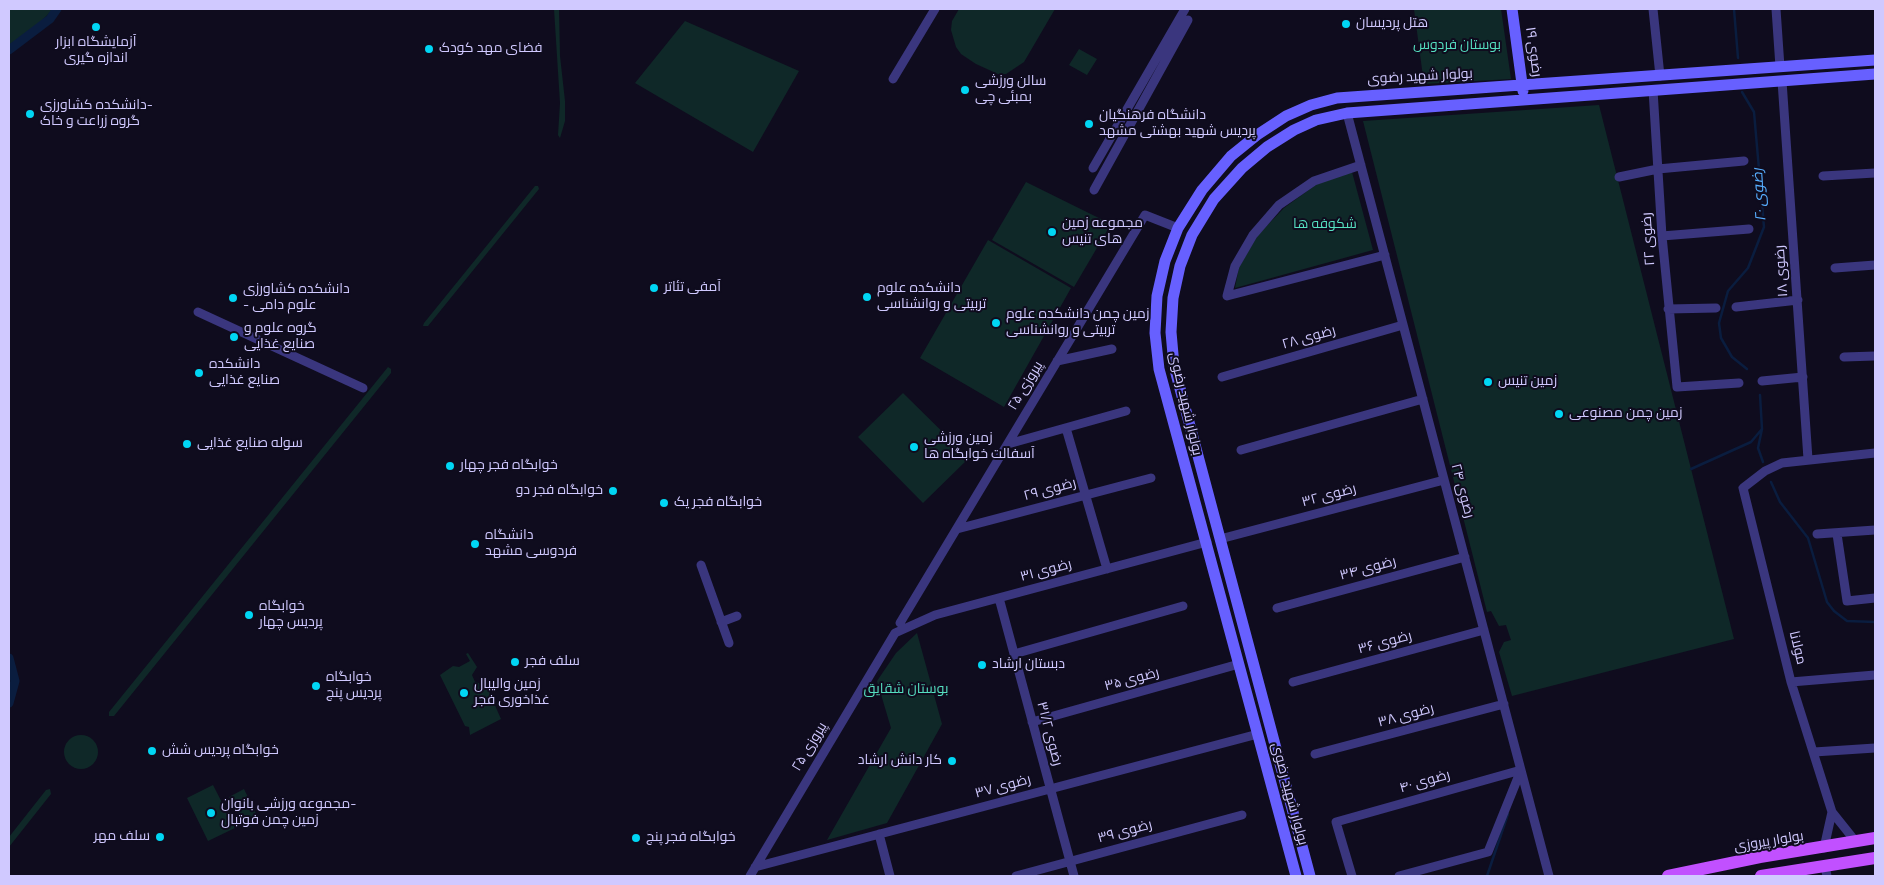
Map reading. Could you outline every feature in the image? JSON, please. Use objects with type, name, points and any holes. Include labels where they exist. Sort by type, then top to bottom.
[{"type":"main road","name":"بولوار پیروزی","points":[[1668,876],[1760,857],[1824,848],[1875,838]]},
{"type":"main road","points":[[1761,876],[1826,871],[1875,858]]},
{"type":"street","points":[[893,79],[935,9]]},
{"type":"street","points":[[1093,168],[1184,9]]},
{"type":"street","name":"رضوی ۱۹","points":[[1512,9],[1524,99]]},
{"type":"street","points":[[1653,9],[1660,76]]},
{"type":"street","points":[[1776,9],[1780,67]]},
{"type":"street","points":[[1094,190],[1188,20]]},
{"type":"street","name":"بولوار شهید رضوی","points":[[1296,876],[1207,542],[1165,394],[1155,333],[1157,296],[1165,261],[1178,228],[1202,190],[1231,156],[1257,134],[1286,116],[1311,105],[1351,96],[1522,86],[1875,60]]},
{"type":"street","name":"بولوار شهید رضوی","points":[[1310,876],[1174,366],[1171,332],[1173,298],[1180,266],[1192,235],[1214,199],[1242,168],[1267,147],[1294,130],[1316,120],[1347,113],[1875,74]]},
{"type":"street","name":"رضوی ۱۸","points":[[1782,81],[1808,459]]},
{"type":"street","name":"رضوی ۲۲","points":[[1653,90],[1662,236],[1677,387],[1739,383]]},
{"type":"street","name":"رضوی ۲۴","points":[[1347,113],[1549,876]]},
{"type":"street","points":[[1619,177],[1658,169],[1744,161]]},
{"type":"street","points":[[1361,165],[1314,180],[1279,205],[1253,235],[1235,266],[1227,296],[1385,255]]},
{"type":"street","points":[[1823,176],[1875,173]]},
{"type":"street","name":"پیروزی ۲۵","points":[[900,624],[1145,215],[1178,228]]},
{"type":"street","points":[[1662,236],[1750,229]]},
{"type":"street","points":[[1835,268],[1875,265]]},
{"type":"street","points":[[1736,307],[1798,300]]},
{"type":"street","points":[[1668,309],[1716,308]]},
{"type":"street","points":[[198,312],[363,388]]},
{"type":"street","name":"رضوی ۲۸","points":[[1222,377],[1403,325]]},
{"type":"street","points":[[1057,361],[1112,349]]},
{"type":"street","points":[[1844,357],[1875,356]]},
{"type":"street","points":[[1762,381],[1803,377]]},
{"type":"street","points":[[1241,450],[1423,399]]},
{"type":"street","points":[[1008,444],[1126,411]]},
{"type":"street","points":[[1066,428],[1107,569]]},
{"type":"street","points":[[1808,459],[1875,453]]},
{"type":"street","name":"مولانا","points":[[1808,459],[1782,463],[1765,471],[1742,488],[1791,682],[1832,812]]},
{"type":"street","name":"رضوی ۲۹","points":[[957,529],[1151,478]]},
{"type":"street","name":"رضوی ۳۲","points":[[1220,539],[1444,480]]},
{"type":"street","points":[[1818,534],[1875,530]]},
{"type":"street","points":[[1837,534],[1847,601],[1875,598]]},
{"type":"street","points":[[1207,542],[1220,539]]},
{"type":"street","name":"رضوی ۳۱","points":[[895,633],[935,616],[1207,542]]},
{"type":"street","name":"رضوی ۳۴","points":[[1278,608],[1465,557]]},
{"type":"street","points":[[702,565],[729,643]]},
{"type":"street","name":"رضوی ۳۱/۲","points":[[999,598],[1074,876]]},
{"type":"street","points":[[1014,654],[1183,606]]},
{"type":"street","points":[[721,622],[737,616]]},
{"type":"street","name":"رضوی ۳۶","points":[[1293,682],[1484,630]]},
{"type":"street","name":"پیروزی ۲۵","points":[[750,876],[895,633]]},
{"type":"street","name":"رضوی ۳۵","points":[[1032,722],[1239,664]]},
{"type":"street","points":[[1791,682],[1875,675]]},
{"type":"street","name":"رضوی ۳۸","points":[[1315,754],[1504,704]]},
{"type":"street","name":"رضوی ۳۷","points":[[755,867],[1258,734]]},
{"type":"street","points":[[1814,752],[1875,748]]},
{"type":"street","points":[[1399,876],[1488,852],[1521,770]]},
{"type":"street","name":"رضوی ۴۰","points":[[1352,876],[1336,822],[1521,770]]},
{"type":"street","points":[[1832,812],[1856,842]]},
{"type":"street","points":[[1824,848],[1832,812]]},
{"type":"street","name":"رضوی ۳۹","points":[[1016,876],[1242,814]]},
{"type":"street","points":[[879,834],[890,876]]},
{"type":"green space","points":[[9,9],[53,9],[35,28],[9,46]]},
{"type":"green space","points":[[554,9],[559,9],[560,56],[565,101],[565,121],[560,138],[558,135],[560,103]]},
{"type":"green space","points":[[959,9],[1055,9],[1024,62],[1006,74],[998,74],[976,64],[961,54],[956,47],[951,30],[952,21]]},
{"type":"green space","name":"بوستان فردوس","points":[[1414,9],[1501,9],[1511,79],[1424,84]]},
{"type":"green space","points":[[685,21],[799,71],[753,152],[635,83]]},
{"type":"green space","points":[[1079,49],[1097,59],[1087,75],[1069,65]]},
{"type":"green space","points":[[1599,105],[1734,639],[1512,696],[1499,652],[1504,642],[1511,640],[1506,625],[1499,626],[1491,611],[1487,612],[1363,121]]},
{"type":"green space","name":"شکوفه ها","points":[[1352,172],[1373,250],[1235,288],[1239,267],[1258,235],[1284,208],[1317,184]]},
{"type":"green space","name":"مجموعه زمین های تنیس","points":[[1026,182],[1111,224],[1074,287],[992,240]]},
{"type":"green space","points":[[535,186],[538,186],[539,189],[428,326],[423,326],[424,323]]},
{"type":"green space","name":"زمین چمن دانشکده علوم تربیتی و روانشناسی","points":[[988,240],[1071,288],[1004,407],[920,358]]},
{"type":"green space","points":[[388,367],[391,369],[391,373],[114,716],[109,716],[109,712]]},
{"type":"green space","name":"زمین ورزشی آسفالت خوابگاه ها","points":[[903,393],[969,458],[923,503],[858,437]]},
{"type":"green space","name":"بوستان شقایق","points":[[917,633],[942,724],[887,823],[827,840],[891,728],[877,681],[896,653]]},
{"type":"green space","name":"زمین والیبال غذاخوری فجر","points":[[468,653],[477,667],[472,675],[475,682],[486,685],[501,719],[470,735],[469,727],[465,726],[440,675],[453,666],[459,667],[470,661],[466,654]]},
{"type":"green space","points":[[81,735],[93,740],[98,752],[93,764],[81,769],[69,764],[64,752],[69,740]]},
{"type":"green space","name":"مجموعه ورزشی بانوان- زمین چمن فوتبال","points":[[213,785],[235,828],[208,841],[187,798]]},
{"type":"green space","points":[[50,789],[51,794],[9,847],[9,837],[46,790]]},
{"type":"green space","points":[[244,789],[260,822],[246,829],[229,797]]},
{"type":"waterway","points":[[9,50],[50,19],[57,9]]},
{"type":"waterway","points":[[1734,9],[1738,58]]},
{"type":"waterway","name":"رضوی ۲۰","points":[[1742,92],[1754,112],[1764,227],[1748,268],[1728,291],[1719,323],[1721,338],[1732,357],[1747,369]]},
{"type":"waterway","points":[[1760,395],[1762,429],[1758,448],[1763,462]]},
{"type":"waterway","points":[[1691,469],[1751,442],[1762,429]]},
{"type":"waterway","points":[[1771,482],[1780,502],[1808,538],[1827,602],[1834,611],[1847,621],[1875,622]]},
{"type":"waterway","points":[[9,658],[15,681],[9,703]]},
{"type":"waterway","points":[[1487,876],[1508,814]]},
{"type":"place","name":"هتل پردیسان","points":[[1346,24]]},
{"type":"place","name":"آزمایشگاه ابزار اندازه گیری","points":[[96,27]]},
{"type":"place","name":"فضای مهد کودک","points":[[429,49]]},
{"type":"place","name":"سالن ورزشی بمبئی چی","points":[[965,90]]},
{"type":"place","name":"دانشکده کشاورزی- گروه زراعت و خاک","points":[[30,114]]},
{"type":"place","name":"دانشگاه فرهنگیان پردیس شهید بهشتی مشهد","points":[[1089,124]]},
{"type":"place","name":"مجموعه زمین های تنیس","points":[[1052,232]]},
{"type":"place","name":"آمفی تئاتر","points":[[654,288]]},
{"type":"place","name":"دانشکده علوم تربیتی و روانشناسی","points":[[867,297]]},
{"type":"place","name":"دانشکده کشاورزی - علوم دامی","points":[[233,298]]},
{"type":"place","name":"زمین چمن دانشکده علوم تربیتی و روانشناسی","points":[[996,323]]},
{"type":"place","name":"گروه علوم و صنایع غذایی","points":[[234,337]]},
{"type":"place","name":"دانشکده صنایع غذایی","points":[[199,373]]},
{"type":"place","name":"زمین تنیس","points":[[1488,382]]},
{"type":"place","name":"زمین چمن مصنوعی","points":[[1559,414]]},
{"type":"place","name":"سوله صنایع غذایی","points":[[187,444]]},
{"type":"place","name":"زمین ورزشی آسفالت خوابگاه ها","points":[[914,447]]},
{"type":"place","name":"خوابگاه فجر چهار","points":[[450,466]]},
{"type":"place","name":"خوابگاه فجر دو","points":[[613,491]]},
{"type":"place","name":"خوابگاه فجر یک","points":[[664,503]]},
{"type":"place","name":"دانشگاه فردوسی مشهد","points":[[475,544]]},
{"type":"place","name":"خوابگاه پردیس چهار","points":[[249,615]]},
{"type":"place","name":"سلف فجر","points":[[515,662]]},
{"type":"place","name":"دبستان ارشاد","points":[[982,665]]},
{"type":"place","name":"خوابگاه پردیس پنج","points":[[316,686]]},
{"type":"place","name":"زمین والیبال غذاخوری فجر","points":[[464,693]]},
{"type":"place","name":"خوابگاه پردیس شش","points":[[152,751]]},
{"type":"place","name":"کار دانش ارشاد","points":[[952,761]]},
{"type":"place","name":"مجموعه ورزشی بانوان- زمین چمن فوتبال","points":[[211,813]]},
{"type":"place","name":"سلف مهر","points":[[160,837]]},
{"type":"place","name":"خوابگاه فجر پنج","points":[[636,838]]}]
